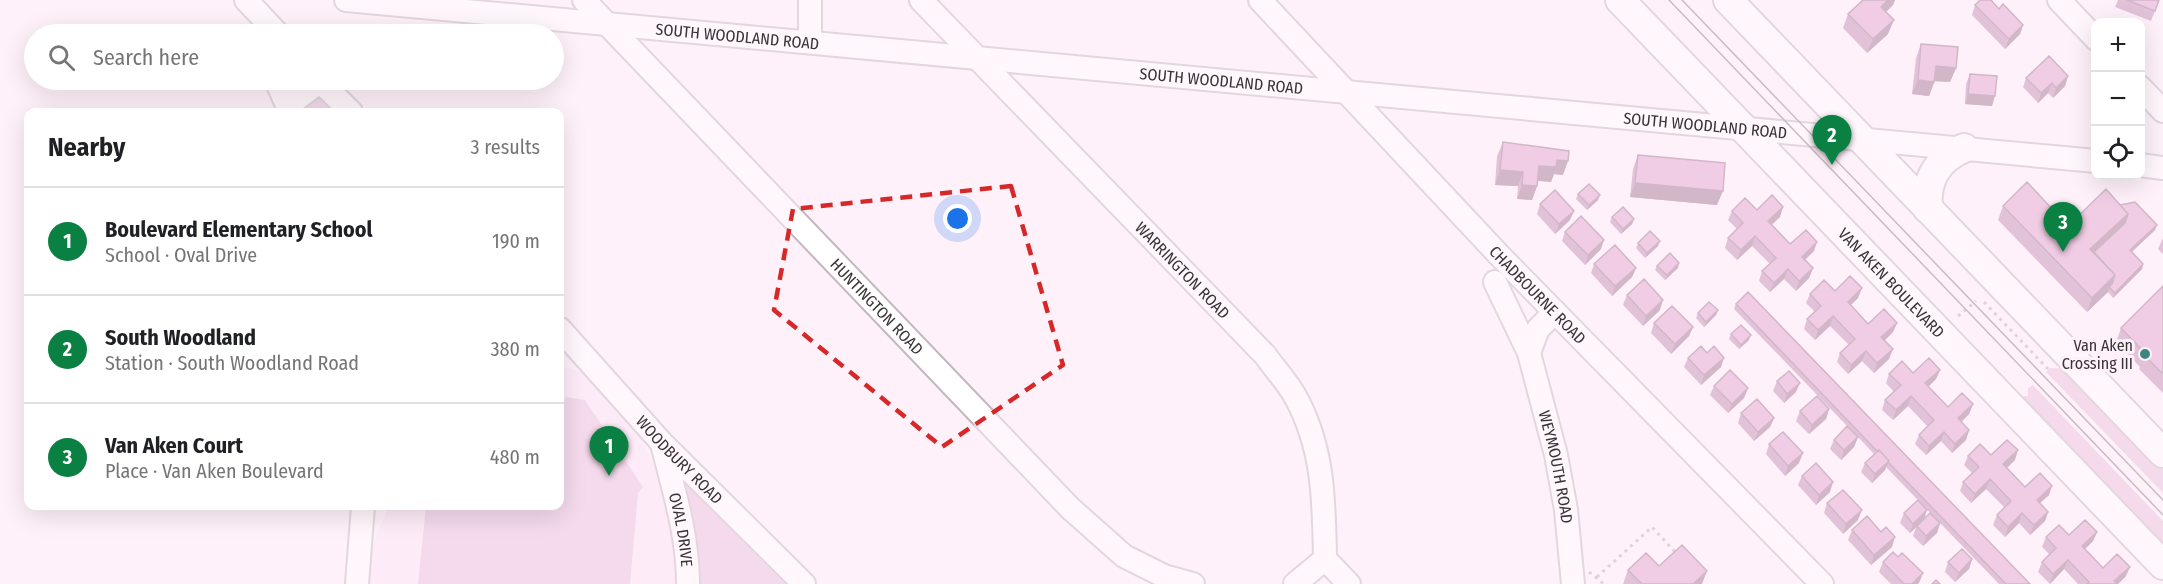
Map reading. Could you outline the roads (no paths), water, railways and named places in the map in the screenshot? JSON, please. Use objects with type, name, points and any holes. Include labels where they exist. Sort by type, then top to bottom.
[{"type":"main road","name":"VAN AKEN BOULEVARD","points":[[1620,0],[2163,565]]},
{"type":"main road","points":[[1728,0],[2163,453]]},
{"type":"main road","points":[[1928,209],[1928,181],[1950,154],[1964,148]]},
{"type":"street","points":[[244,0],[252,24]]},
{"type":"street","points":[[244,0],[268,24]]},
{"type":"street","name":"SOUTH WOODLAND ROAD","points":[[346,0],[2091,161]]},
{"type":"street","name":"HUNTINGTON ROAD","points":[[584,0],[1070,508],[1124,556],[1164,576],[1193,584]]},
{"type":"street","points":[[810,0],[810,42]]},
{"type":"street","name":"WARRINGTON ROAD","points":[[921,0],[1264,355],[1295,395],[1314,440],[1324,491],[1324,559]]},
{"type":"street","name":"CHADBOURNE ROAD","points":[[1260,0],[1555,312],[1822,584]]},
{"type":"street","points":[[2059,0],[2091,34]]},
{"type":"street","points":[[280,90],[288,108]]},
{"type":"street","points":[[289,108],[309,90]]},
{"type":"street","points":[[330,90],[347,108]]},
{"type":"street","points":[[2145,92],[2163,111]]},
{"type":"street","points":[[2145,166],[2163,168]]},
{"type":"street","name":"WEYMOUTH ROAD","points":[[1495,282],[1529,353],[1556,455],[1580,578]]},
{"type":"street","points":[[1529,353],[1538,330],[1555,312]]},
{"type":"street","name":"WOODBURY ROAD","points":[[564,338],[662,443],[804,584]]},
{"type":"street","name":"OVAL DRIVE","points":[[662,443],[681,518],[687,553],[688,584]]},
{"type":"street","points":[[357,584],[366,510]]},
{"type":"street","points":[[1295,584],[1324,559],[1349,584]]},
{"type":"tram line","points":[[1669,0],[2163,515]]},
{"type":"tram line","points":[[1682,0],[2163,500]]},
{"type":"place","name":"South Woodland","points":[[1832,165]]},
{"type":"place","name":"Van Aken Court","points":[[2063,252]]},
{"type":"place","name":"Van Aken Crossing III","points":[[2145,354]]},
{"type":"place","name":"Boulevard Elementary School","points":[[609,476]]}]
